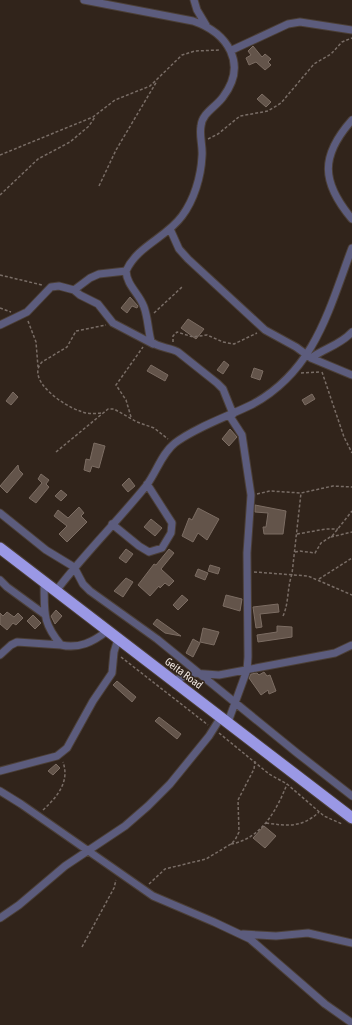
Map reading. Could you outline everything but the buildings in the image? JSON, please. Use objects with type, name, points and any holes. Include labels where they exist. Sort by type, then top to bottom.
[{"type":"highway","name":"Geita Road","points":[[0,548],[225,720],[350,820]]},
{"type":"street","points":[[84,0],[177,16],[206,26]]},
{"type":"street","points":[[151,343],[147,317],[142,302],[129,284],[126,271],[134,257],[170,229],[182,217],[192,201],[200,173],[202,143],[200,126],[202,120],[222,98],[234,77],[235,65],[232,50],[206,26],[194,0]]},
{"type":"street","points":[[232,50],[288,24],[300,22],[352,30]]},
{"type":"street","points":[[352,120],[337,139],[328,166],[329,179],[336,198],[352,219]]},
{"type":"street","points":[[170,229],[179,250],[265,330],[296,347],[309,357],[352,375]]},
{"type":"street","points":[[309,357],[334,301],[352,248]]},
{"type":"street","points":[[74,290],[90,278],[99,274],[126,271]]},
{"type":"street","points":[[0,325],[27,312],[51,287],[59,286],[74,290],[80,296],[98,304],[108,318],[119,326],[151,343],[172,348],[188,358],[223,389],[231,415],[242,435],[251,495],[247,572],[247,670],[235,702],[225,720],[214,729],[170,784],[148,806],[125,826],[86,851],[0,918]]},
{"type":"street","points":[[56,591],[74,567],[147,484],[174,444],[231,415],[274,390],[293,374],[309,357],[326,348],[338,344],[352,332]]},
{"type":"street","points":[[112,524],[139,546],[149,552],[162,548],[171,533],[172,523],[147,484]]},
{"type":"street","points":[[0,513],[46,550],[74,567],[83,584],[90,591],[158,639],[352,796]]},
{"type":"street","points":[[0,580],[6,587],[44,614]]},
{"type":"street","points":[[44,582],[44,614],[50,630],[61,645]]},
{"type":"street","points":[[0,655],[11,645],[17,642],[61,645],[68,647],[85,644],[95,640],[107,631]]},
{"type":"street","points":[[0,771],[61,754],[70,744],[89,707],[112,673],[114,652],[118,639]]},
{"type":"street","points":[[174,681],[184,675],[197,672],[211,675],[247,670],[335,653],[352,645]]},
{"type":"street","points":[[0,791],[38,815],[86,851],[143,890],[164,902],[241,934],[263,949],[325,1004],[352,1023]]},
{"type":"street","points":[[241,934],[276,936],[308,932],[352,944]]},
{"type":"path","points":[[202,143],[218,134],[240,116],[268,111],[281,103],[314,64],[331,54],[342,42],[352,38]]},
{"type":"path","points":[[99,186],[116,150],[158,80],[182,55],[195,51],[232,50]]},
{"type":"path","points":[[0,155],[89,120],[115,100],[141,90],[158,80]]},
{"type":"path","points":[[0,195],[43,155],[61,148],[70,142],[88,126],[97,114]]},
{"type":"path","points":[[0,275],[51,287]]},
{"type":"path","points":[[147,317],[163,306],[182,287]]},
{"type":"path","points":[[27,312],[28,326],[36,342],[38,378],[41,383],[63,402],[80,411],[101,413]]},
{"type":"path","points":[[38,369],[42,362],[67,347],[74,333],[78,330],[98,326],[119,326]]},
{"type":"path","points":[[172,348],[173,336],[177,332],[193,336],[208,336],[223,342],[234,344],[265,330]]},
{"type":"path","points":[[131,417],[126,400],[116,385],[151,343]]},
{"type":"path","points":[[322,372],[344,437],[352,453]]},
{"type":"path","points":[[293,374],[327,372]]},
{"type":"path","points":[[56,452],[71,441],[101,413],[108,409],[114,409],[131,417],[137,422],[154,428],[174,444]]},
{"type":"path","points":[[251,495],[270,491],[301,493],[333,486],[352,487]]},
{"type":"path","points":[[283,616],[286,607],[289,582],[292,574],[301,493]]},
{"type":"path","points":[[295,552],[300,551],[315,553],[320,543],[338,529],[352,511]]},
{"type":"path","points":[[297,534],[326,529],[338,529]]},
{"type":"path","points":[[329,537],[352,532]]},
{"type":"path","points":[[319,579],[352,558]]},
{"type":"path","points":[[247,572],[292,574],[319,579],[332,587],[352,595]]},
{"type":"path","points":[[114,652],[273,776],[287,784],[319,812],[336,822],[350,820]]},
{"type":"path","points":[[38,815],[58,794],[64,784],[66,774],[61,754]]},
{"type":"path","points":[[231,844],[239,832],[238,800],[254,769],[255,761]]},
{"type":"path","points":[[143,890],[165,869],[206,859],[231,844],[251,838],[266,823],[280,803],[287,784]]},
{"type":"path","points":[[266,823],[294,826],[307,821],[319,812]]},
{"type":"path","points":[[82,947],[116,883],[116,878],[110,868]]}]
